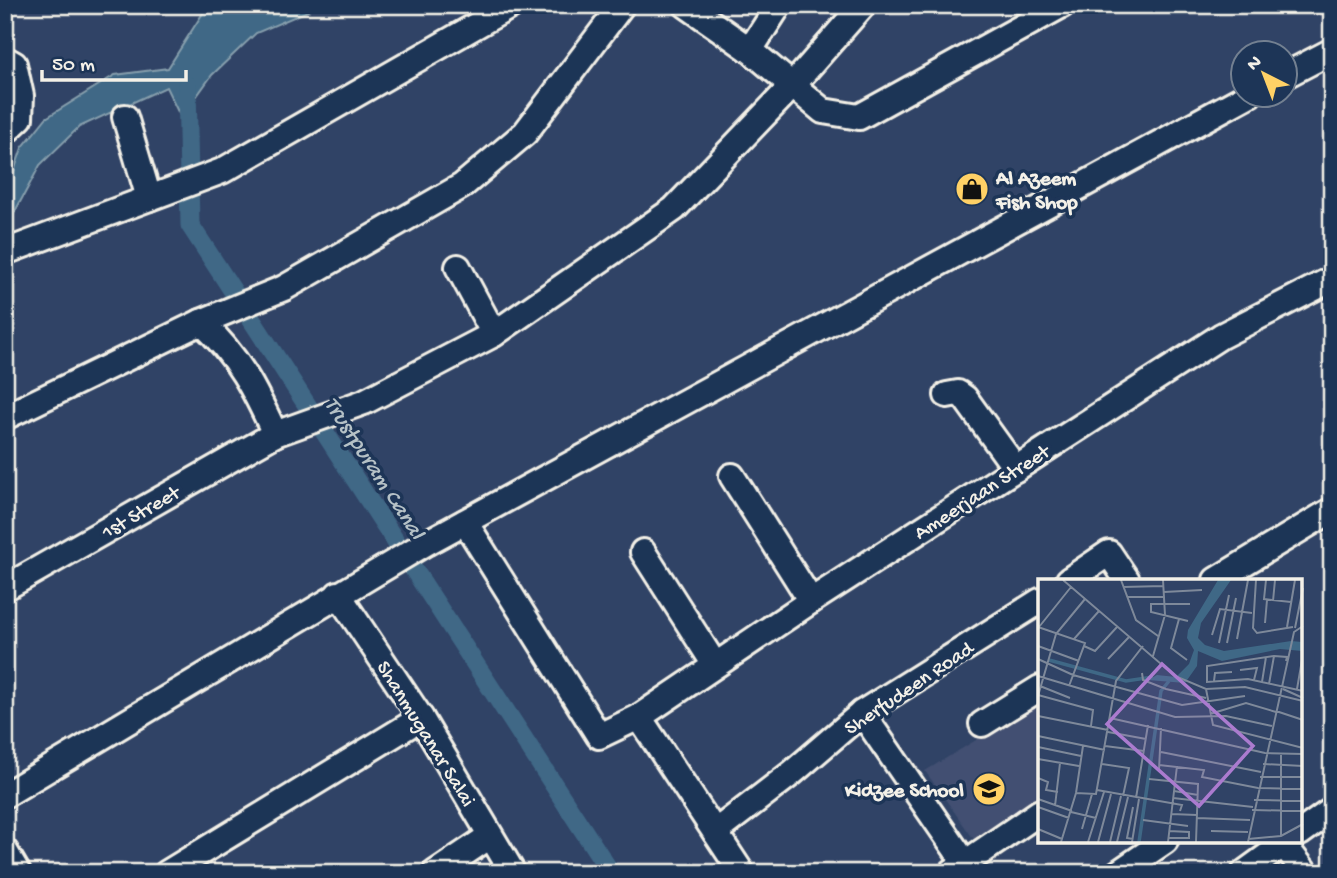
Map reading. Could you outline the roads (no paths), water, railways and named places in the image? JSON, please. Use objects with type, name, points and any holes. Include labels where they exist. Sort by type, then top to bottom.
[{"type":"street","points":[[5,252],[222,170],[512,5]]},
{"type":"street","points":[[5,417],[201,322],[284,288],[463,186],[525,133],[622,5]]},
{"type":"street","points":[[686,5],[750,50],[822,111],[859,117],[1062,5]]},
{"type":"street","points":[[750,50],[779,5]]},
{"type":"street","name":"1st Street","points":[[5,588],[275,434],[364,402],[494,334],[674,209],[792,86],[863,5]]},
{"type":"street","points":[[1298,69],[1332,51]]},
{"type":"street","points":[[5,59],[13,64],[21,96],[20,118],[5,132]]},
{"type":"street","points":[[5,795],[426,543],[1228,106]]},
{"type":"street","points":[[125,117],[149,198]]},
{"type":"street","points":[[458,267],[494,334]]},
{"type":"street","name":"Ameerjaan Street","points":[[465,522],[598,736],[639,717],[811,601],[1221,337],[1332,279]]},
{"type":"street","points":[[201,322],[219,339],[248,376],[275,434]]},
{"type":"street","points":[[947,395],[958,393],[965,398],[1016,469]]},
{"type":"street","points":[[732,475],[811,601]]},
{"type":"street","points":[[1218,579],[1332,510]]},
{"type":"street","points":[[643,552],[715,666]]},
{"type":"street","points":[[1070,579],[1109,553],[1126,579]]},
{"type":"street","name":"Shanmuganar Salai","points":[[338,594],[421,718],[513,873]]},
{"type":"street","name":"Sherfudeen Road","points":[[715,831],[792,773],[862,713],[1038,602]]},
{"type":"street","points":[[982,724],[1038,689]]},
{"type":"street","points":[[862,713],[963,870],[1038,814]]},
{"type":"street","points":[[639,717],[742,873]]},
{"type":"street","points":[[167,873],[421,718]]},
{"type":"street","points":[[1302,830],[1332,810]]},
{"type":"street","points":[[435,873],[490,836]]},
{"type":"street","points":[[1118,873],[1163,843]]},
{"type":"street","points":[[1244,873],[1284,843]]},
{"type":"street","points":[[1290,843],[1306,873]]},
{"type":"street","points":[[5,851],[19,873]]},
{"type":"waterway","name":"Trustpuram Canal","points":[[187,85],[190,225],[611,873]]},
{"type":"place","name":"Al Azeem Fish Shop","points":[[972,189]]},
{"type":"place","name":"Kidzee School","points":[[989,789]]}]
